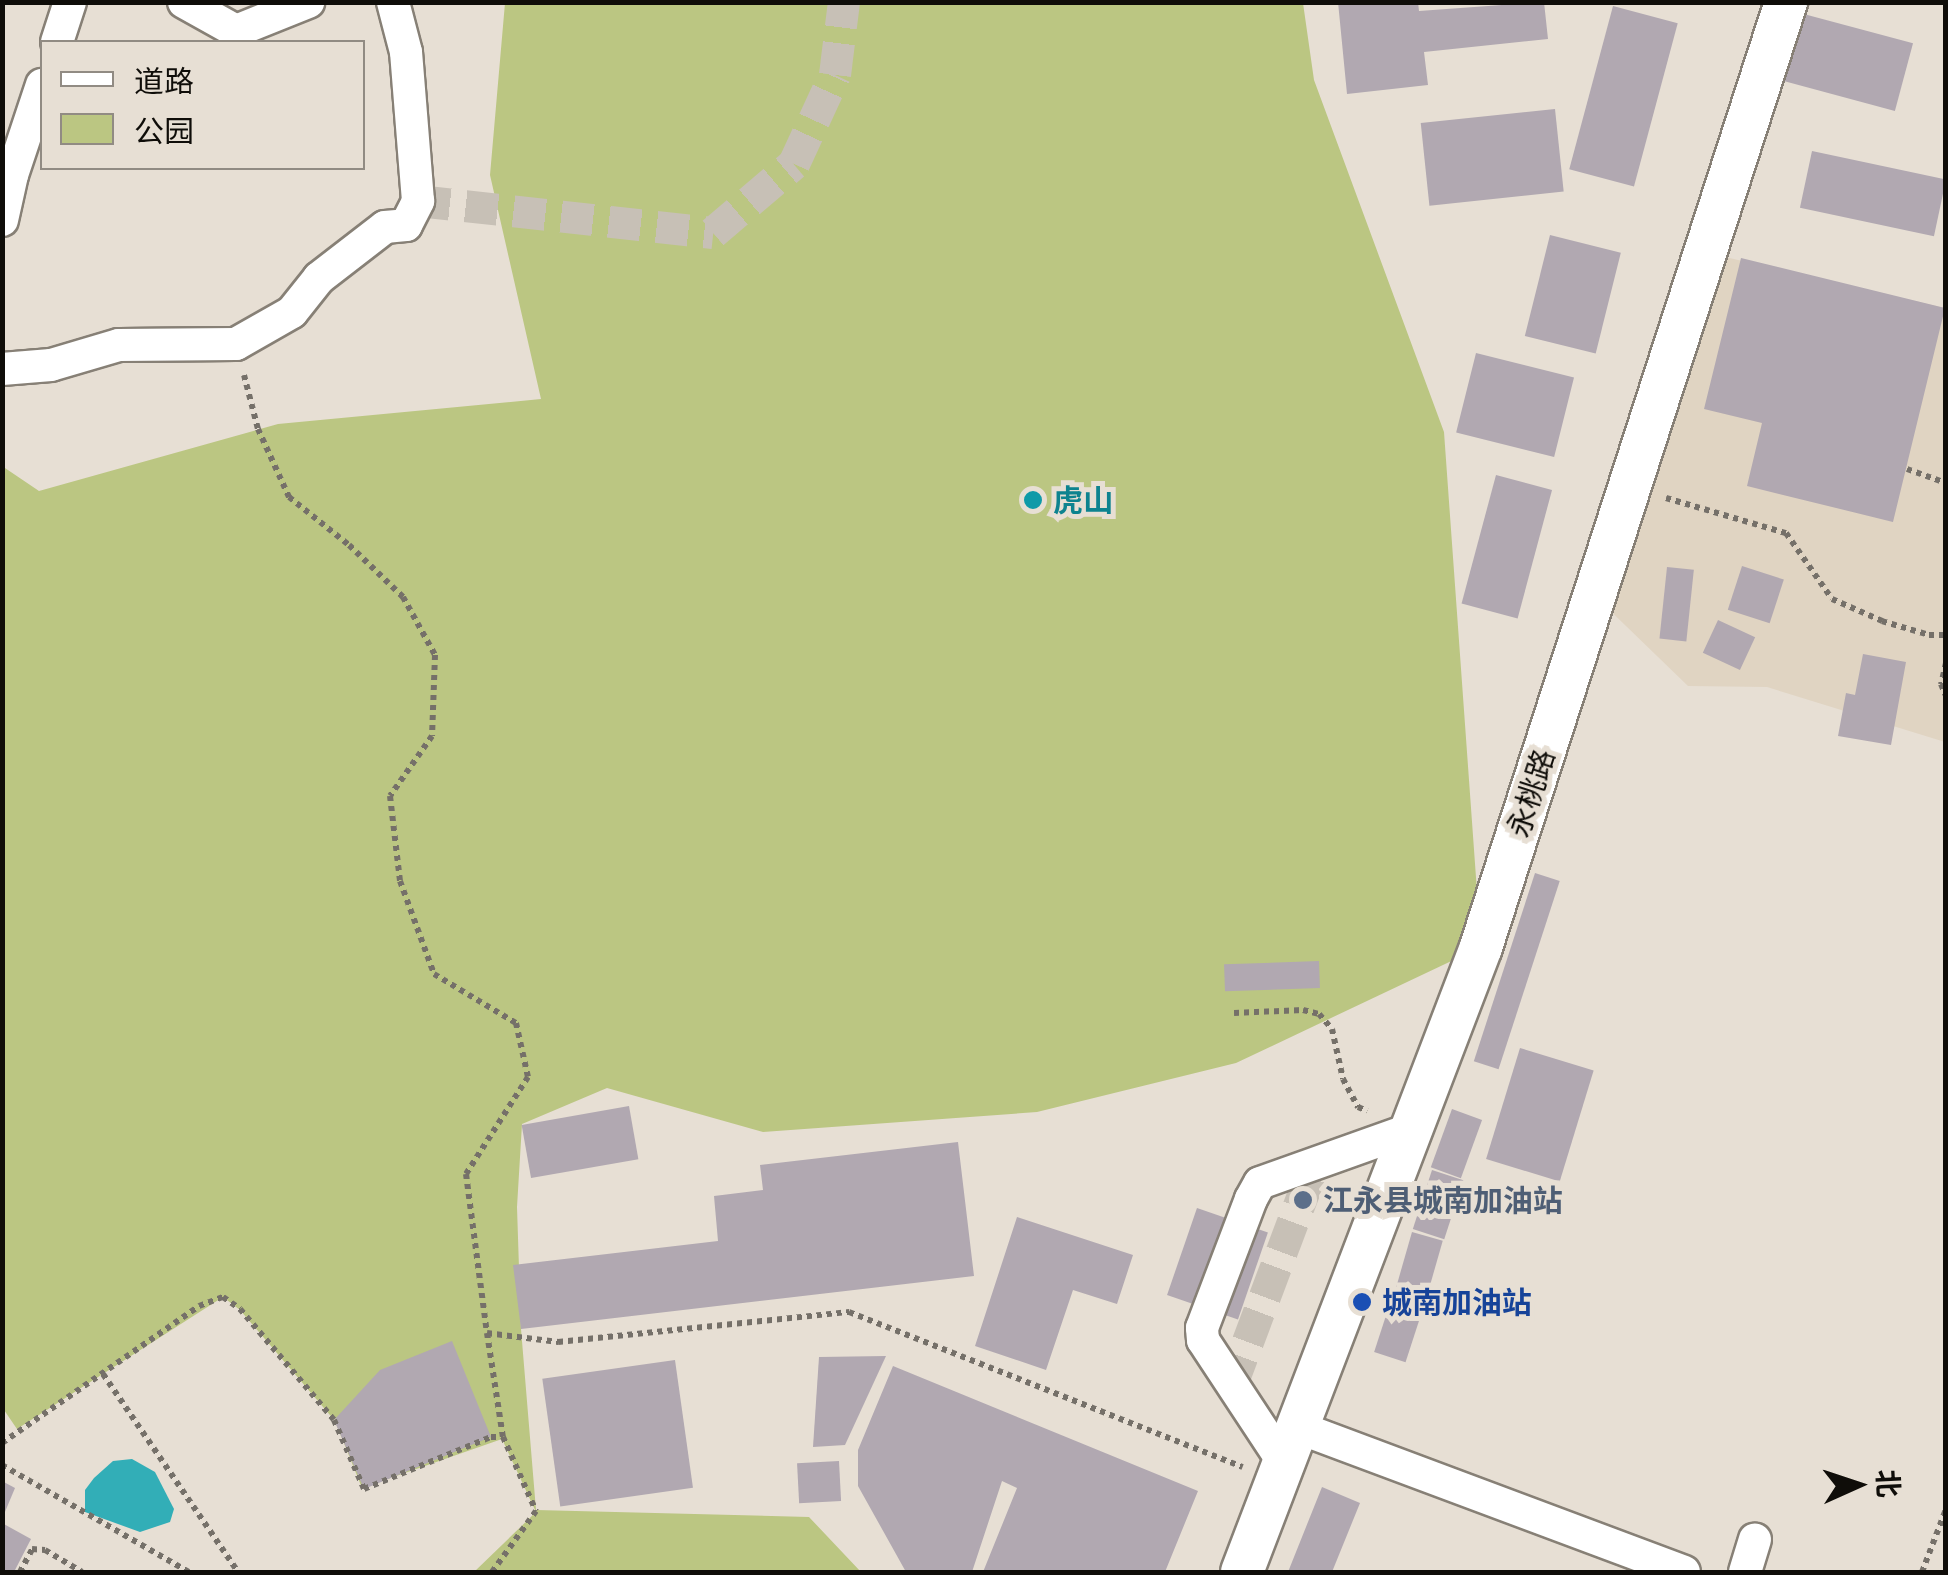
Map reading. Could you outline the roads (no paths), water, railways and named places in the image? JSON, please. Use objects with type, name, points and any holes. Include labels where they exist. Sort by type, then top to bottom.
[{"type":"main road","name":"永桃路","points":[[1242,1572],[1481,947],[1786,2]]},
{"type":"street","points":[[58,40],[70,2]]},
{"type":"street","points":[[184,2],[236,31],[308,2]]},
{"type":"street","points":[[2,369],[51,365],[119,345],[236,344],[292,312],[320,278],[385,227],[406,224],[418,204],[406,52],[393,2]]},
{"type":"street","points":[[2,220],[12,175],[40,91]]},
{"type":"street","points":[[1412,1130],[1260,1183],[1202,1328],[1202,1340],[1286,1457],[1684,1572]]},
{"type":"street","points":[[1744,1572],[1754,1540]]},
{"type":"water","points":[[132,1459],[155,1472],[174,1509],[170,1522],[140,1532],[85,1512],[85,1490],[94,1478],[113,1461]]},
{"type":"tunnel","points":[[418,201],[713,233],[794,164],[835,75],[844,2]]},
{"type":"tunnel","points":[[1231,1387],[1315,1163]]},
{"type":"place","name":"虎山","points":[[1033,500]]},
{"type":"place","name":"江永县城南加油站","points":[[1303,1200]]},
{"type":"place","name":"城南加油站","points":[[1362,1302]]}]
